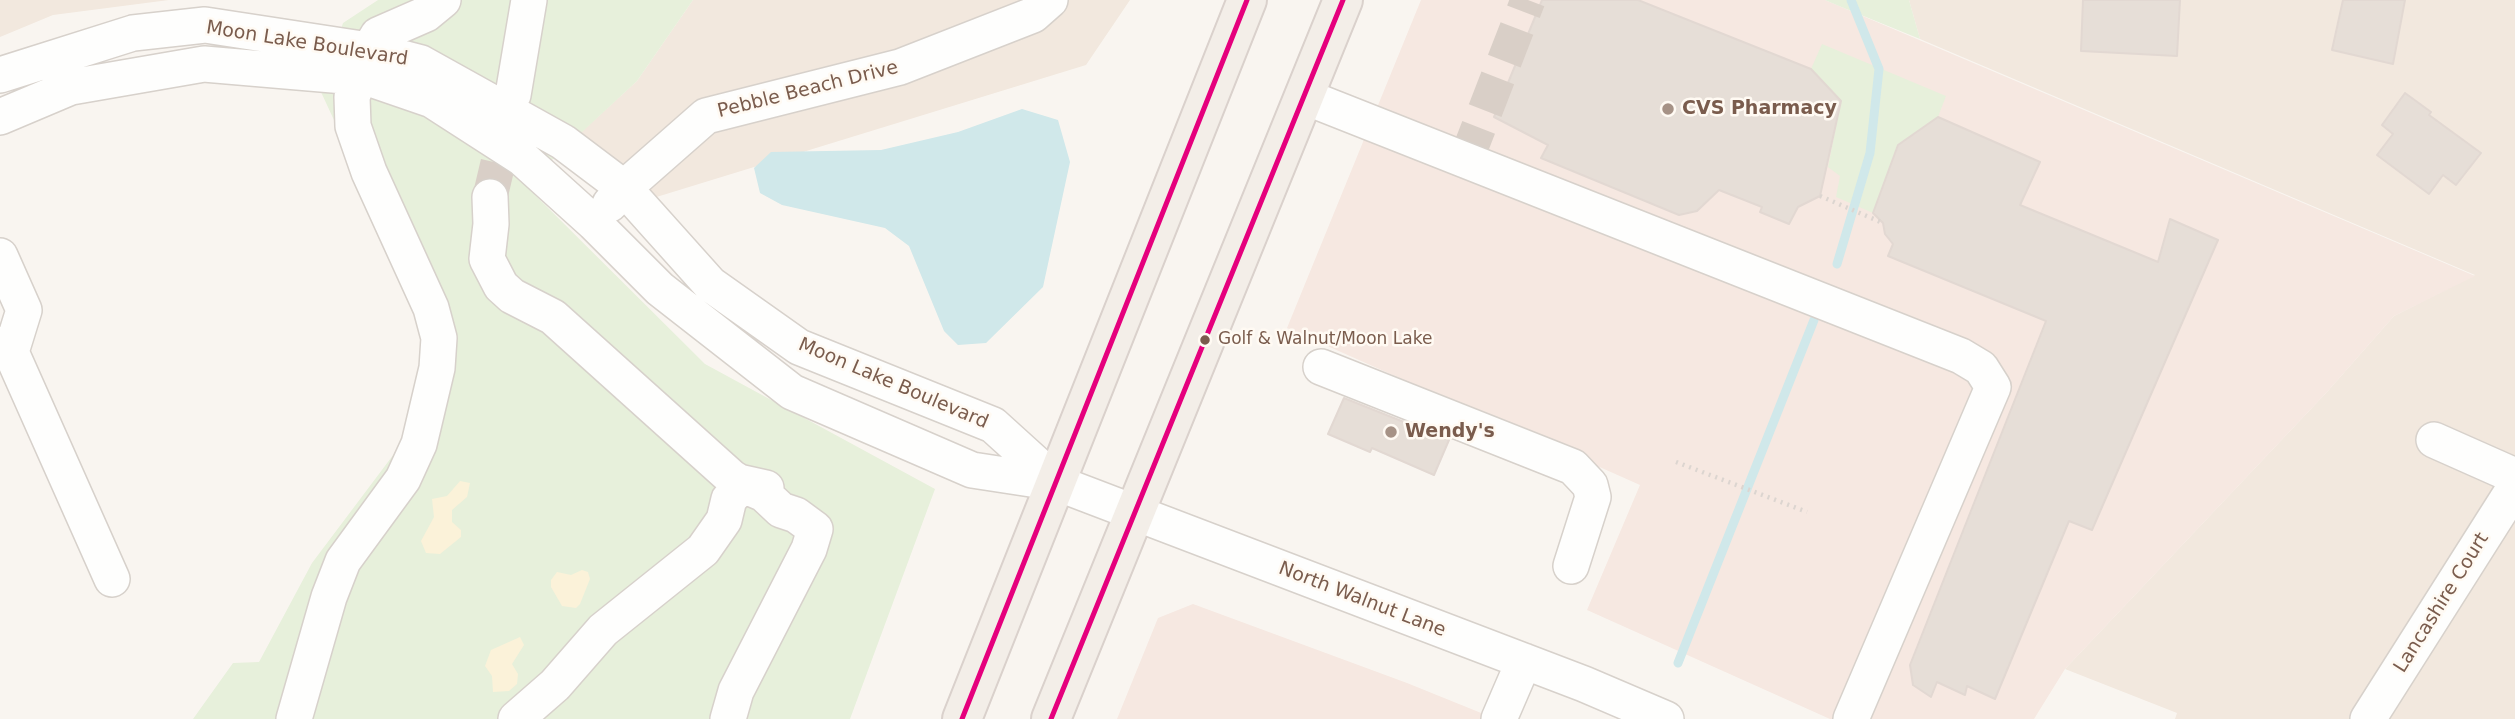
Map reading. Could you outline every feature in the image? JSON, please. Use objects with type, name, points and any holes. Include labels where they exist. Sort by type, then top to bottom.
[{"type":"main road","points":[[962,719],[1248,0]]},
{"type":"main road","points":[[1051,719],[1343,0]]},
{"type":"street","points":[[294,719],[329,597],[343,561],[402,479],[419,444],[437,368],[439,338],[430,308],[369,172],[353,126],[352,97],[378,35],[426,14],[443,0]]},
{"type":"street","points":[[513,95],[529,0]]},
{"type":"street","name":"Pebble Beach Drive","points":[[594,223],[624,188],[706,116],[900,67],[1032,15],[1050,0]]},
{"type":"street","points":[[204,64],[205,13]]},
{"type":"street","name":"Moon Lake Boulevard","points":[[0,75],[205,13],[364,63],[432,100],[522,158],[594,223],[660,289],[792,392],[972,470],[1057,483]]},
{"type":"street","name":"Moon Lake Boulevard","points":[[0,117],[71,87],[204,64],[421,62],[563,142],[624,188],[709,284],[799,347],[993,425],[1057,483]]},
{"type":"street","points":[[1303,96],[1961,356],[1981,368],[1993,387],[1851,719]]},
{"type":"street","points":[[490,197],[491,224],[487,259],[501,286],[512,296],[553,317],[726,484],[739,489],[750,488],[764,494],[781,510],[796,515],[815,529],[809,549],[736,691],[728,719]]},
{"type":"street","points":[[0,256],[24,310],[6,357],[112,579]]},
{"type":"street","points":[[1321,368],[1573,467],[1590,485],[1593,497],[1571,566]]},
{"type":"street","points":[[2434,440],[2515,476]]},
{"type":"street","points":[[726,484],[738,482],[800,496],[812,503]]},
{"type":"street","name":"North Walnut Lane","points":[[1057,483],[1524,661],[1667,719]]},
{"type":"street","points":[[516,719],[555,685],[603,630],[703,550],[724,520],[726,484]]},
{"type":"street","name":"Lancashire Court","points":[[2368,719],[2515,487]]},
{"type":"street","points":[[1499,719],[1524,661]]},
{"type":"path","points":[[1820,197],[1883,223]]},
{"type":"path","points":[[1676,463],[1807,512]]},
{"type":"shaded area","points":[[0,0],[169,0],[53,15],[0,37]]},
{"type":"shaded area","points":[[693,0],[1130,0],[1086,65],[650,199],[577,136],[637,81]]},
{"type":"shaded area","points":[[1421,0],[1825,0],[2475,276],[2394,316],[2327,392],[2065,669],[2034,719],[1830,719],[1587,610],[1640,485],[1287,328]]},
{"type":"shaded area","points":[[1909,0],[2515,0],[2515,719],[2175,719],[2177,713],[2065,669],[2327,392],[2394,316],[2475,275],[1920,39]]},
{"type":"shaded area","points":[[1193,604],[1496,719],[1117,719],[1158,618]]},
{"type":"green space","points":[[378,0],[693,0],[637,81],[525,185],[705,364],[935,489],[850,719],[193,719],[233,663],[259,662],[312,563],[418,422],[431,330],[321,92],[343,23]]},
{"type":"green space","points":[[1825,0],[1909,0],[1920,39],[1839,6]]},
{"type":"green space","points":[[1822,44],[1946,96],[1938,117],[1898,145],[1873,213],[1836,197],[1840,176],[1828,167],[1841,101],[1811,69]]},
{"type":"sand","points":[[460,481],[470,483],[467,497],[452,510],[452,522],[461,530],[461,537],[440,554],[426,553],[421,541],[434,517],[432,499],[447,496]]},
{"type":"sand","points":[[582,570],[588,572],[590,579],[580,604],[576,608],[562,606],[551,587],[551,580],[557,572],[571,575]]},
{"type":"sand","points":[[520,637],[524,645],[512,664],[518,674],[517,684],[509,691],[493,692],[492,676],[485,666],[491,650]]},
{"type":"water","points":[[1022,109],[1058,120],[1070,162],[1043,287],[986,343],[958,345],[944,331],[909,246],[885,228],[782,205],[760,193],[754,168],[771,152],[881,150],[958,132]]},
{"type":"building","name":"CVS Pharmacy","points":[[1542,0],[1638,0],[1811,69],[1841,101],[1820,196],[1798,207],[1789,224],[1760,212],[1762,207],[1719,190],[1697,211],[1679,215],[1541,158],[1548,145],[1494,117]]},
{"type":"building","points":[[2083,0],[2180,0],[2177,56],[2081,51]]},
{"type":"building","points":[[2343,0],[2405,0],[2393,64],[2332,50]]},
{"type":"building","points":[[2405,93],[2431,112],[2429,115],[2481,153],[2456,185],[2443,175],[2429,194],[2377,155],[2393,134],[2382,125]]},
{"type":"building","points":[[1938,117],[2040,162],[2020,205],[2158,262],[2170,219],[2218,240],[2092,530],[2069,521],[1995,699],[1967,686],[1965,695],[1937,682],[1931,697],[1913,685],[1910,665],[2046,321],[1888,256],[1893,244],[1885,234],[1883,223],[1873,213],[1898,145]]},
{"type":"building","name":"Wendy's","points":[[1344,398],[1449,440],[1434,475],[1372,448],[1370,452],[1328,434]]},
{"type":"waterway","points":[[1837,264],[1870,153],[1879,69],[1851,0]]},
{"type":"waterway","points":[[1678,663],[1814,320]]},
{"type":"tunnel","points":[[1466,160],[1528,0]]},
{"type":"tunnel","points":[[490,197],[509,116]]},
{"type":"transit line","points":[[962,719],[1247,0]]},
{"type":"transit line","points":[[1051,719],[1343,0]]},
{"type":"place","name":"CVS Pharmacy","points":[[1668,109]]},
{"type":"place","name":"Golf & Walnut/Moon Lake","points":[[1205,340]]},
{"type":"place","name":"Wendy's","points":[[1391,432]]}]
